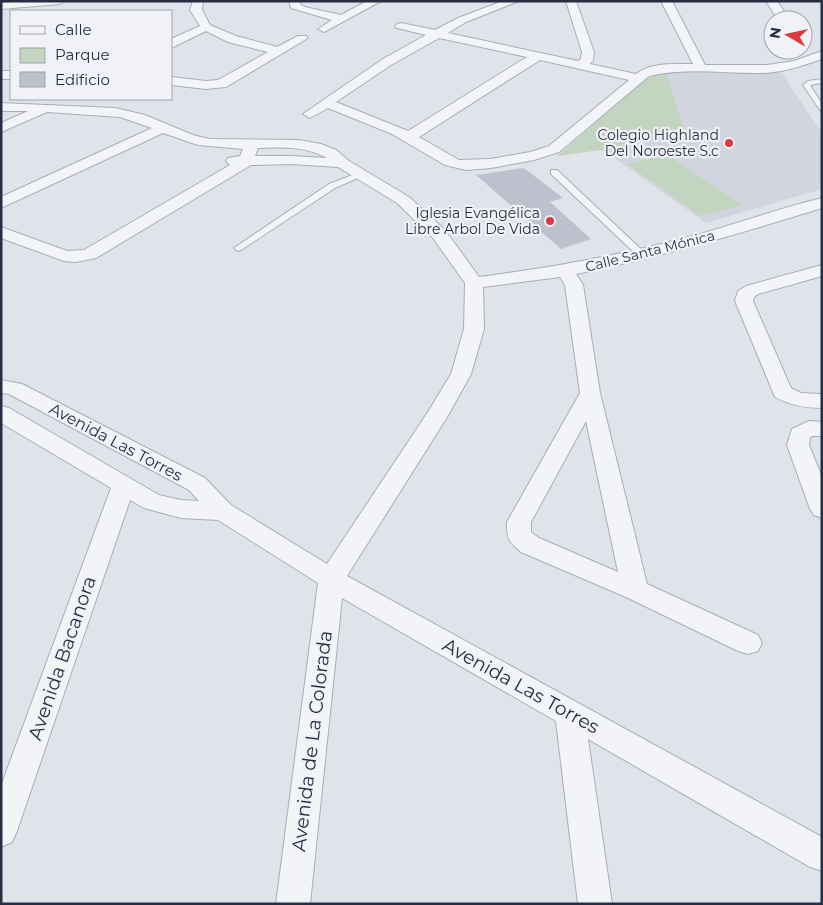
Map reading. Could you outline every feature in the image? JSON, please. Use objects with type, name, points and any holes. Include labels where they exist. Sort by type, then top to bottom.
[{"type":"street","points":[[1,6],[60,1]]},
{"type":"street","points":[[198,1],[196,10],[206,27],[232,39],[277,51]]},
{"type":"street","points":[[294,1],[295,6],[301,9],[342,19]]},
{"type":"street","points":[[324,29],[376,1]]},
{"type":"street","points":[[310,114],[387,62],[437,34],[470,16],[514,1]]},
{"type":"street","points":[[571,1],[588,52],[587,60],[581,65]]},
{"type":"street","points":[[666,1],[701,68]]},
{"type":"street","points":[[470,16],[476,28],[479,43]]},
{"type":"street","points":[[400,26],[638,78]]},
{"type":"street","points":[[172,44],[206,27]]},
{"type":"street","points":[[172,81],[206,85],[221,84],[302,38]]},
{"type":"street","points":[[813,52],[822,71]]},
{"type":"street","points":[[409,137],[538,56]]},
{"type":"street","points":[[326,104],[377,122],[459,164],[525,159],[554,149],[638,78],[654,70],[784,67],[798,60]]},
{"type":"street","points":[[1,107],[49,108],[129,114],[174,135],[200,142],[252,146],[307,144],[330,152],[344,164],[403,200],[438,234],[474,283],[474,329],[461,374],[438,414],[330,579]]},
{"type":"street","points":[[1,128],[49,108]]},
{"type":"street","points":[[158,128],[177,148],[196,156]]},
{"type":"street","points":[[1,203],[158,128]]},
{"type":"street","points":[[1,232],[64,256],[76,257],[90,254],[246,162],[252,146]]},
{"type":"street","points":[[220,160],[246,162],[292,160],[344,164]]},
{"type":"street","name":"Calle Santa Mónica","points":[[474,283],[566,271],[641,254],[743,227],[822,203]]},
{"type":"street","points":[[822,270],[752,290],[745,295],[744,300],[782,392],[802,401],[822,401]]},
{"type":"street","points":[[566,271],[574,285],[590,393],[635,590]]},
{"type":"street","name":"Avenida Las Torres","points":[[6,390],[197,484],[223,511],[330,579],[822,855]]},
{"type":"street","points":[[590,393],[519,522],[519,536],[530,545],[635,590],[748,643]]},
{"type":"street","name":"Avenida Las Torres","points":[[1,413],[152,502],[181,509],[223,511]]},
{"type":"street","points":[[822,429],[809,428],[800,434],[798,445],[822,509]]},
{"type":"street","name":"Avenida Bacanora","points":[[1,831],[123,486]]},
{"type":"street","name":"Avenida de La Colorada","points":[[293,904],[330,579]]},
{"type":"street","points":[[570,714],[595,904]]},
{"type":"lane","points":[[822,81],[810,82],[806,85],[822,109]]},
{"type":"lane","points":[[554,172],[641,254]]},
{"type":"lane","points":[[238,248],[332,186],[363,174]]},
{"type":"shaded area","name":"Colegio Highland Del Noroeste S.c","points":[[666,71],[781,72],[822,133],[822,189],[706,223],[606,152],[684,128]]},
{"type":"green space","points":[[666,71],[684,128],[606,152],[600,150],[557,156],[646,79]]},
{"type":"green space","points":[[668,155],[743,205],[700,216],[627,164]]},
{"type":"building","name":"Iglesia Evangélica Libre Arbol De Vida","points":[[524,168],[563,198],[550,202],[591,239],[561,249],[476,175]]},
{"type":"place","name":"Colegio Highland Del Noroeste S.c","points":[[729,143]]},
{"type":"place","name":"Iglesia Evangélica Libre Arbol De Vida","points":[[550,221]]}]
